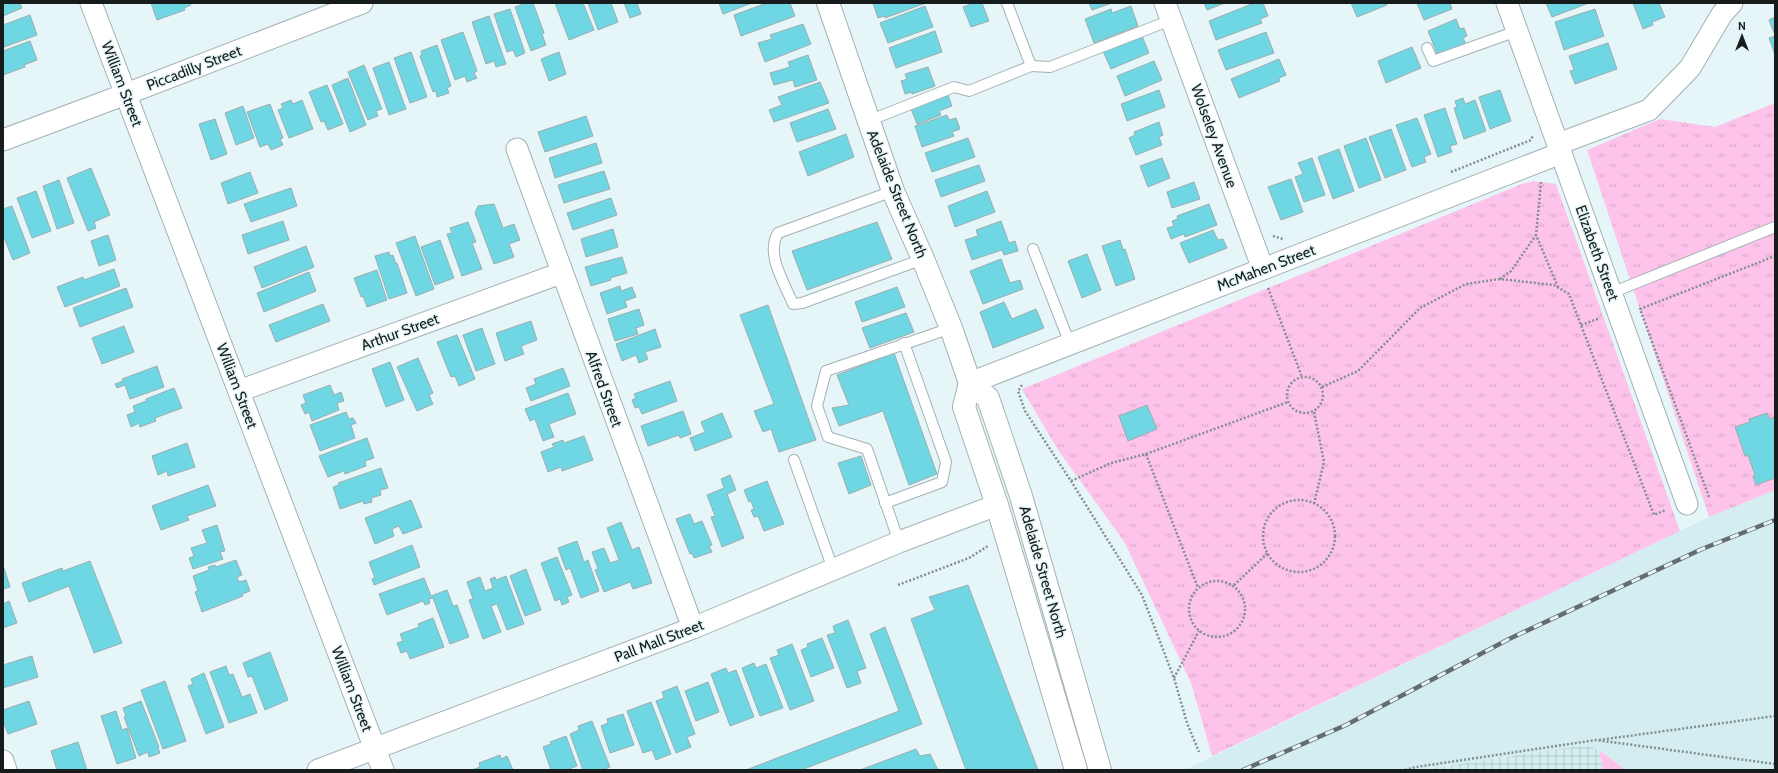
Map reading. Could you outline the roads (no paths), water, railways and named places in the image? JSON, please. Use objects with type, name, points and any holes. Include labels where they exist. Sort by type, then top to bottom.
[{"type":"main road","name":"Adelaide Street North","points":[[833,5],[868,121],[893,191],[951,328],[970,383],[988,398],[1021,496],[1100,770]]},
{"type":"main road","name":"Adelaide Street North","points":[[970,383],[964,407],[997,505],[1076,770]]},
{"type":"street","name":"William Street","points":[[91,3],[383,770]]},
{"type":"street","name":"Piccadilly Street","points":[[3,140],[362,3]]},
{"type":"street","name":"Elizabeth Street","points":[[1507,3],[1554,152],[1611,293],[1687,504]]},
{"type":"street","name":"McMahen Street","points":[[970,383],[1263,269],[1554,152],[1650,110],[1690,68],[1722,14],[1732,3]]},
{"type":"street","name":"Wolseley Avenue","points":[[1168,11],[1263,269]]},
{"type":"street","name":"Alfred Street","points":[[517,149],[693,628]]},
{"type":"street","name":"Arthur Street","points":[[239,391],[561,272]]},
{"type":"street","name":"Pall Mall Street","points":[[318,770],[693,628],[899,542],[997,505]]},
{"type":"street","points":[[3,761],[6,770]]},
{"type":"lane","points":[[1007,3],[1030,66]]},
{"type":"lane","points":[[868,121],[954,87],[968,91],[1030,66],[1050,67],[1168,11]]},
{"type":"lane","points":[[1427,48],[1433,61],[1517,31]]},
{"type":"lane","points":[[893,191],[778,234],[773,241],[774,257],[793,304],[802,303],[923,259]]},
{"type":"lane","points":[[1611,293],[1775,227]]},
{"type":"lane","points":[[1033,249],[1070,344]]},
{"type":"lane","points":[[899,542],[867,449],[828,437],[817,406],[826,371],[951,328]]},
{"type":"lane","points":[[885,503],[942,482],[946,462],[904,343]]},
{"type":"lane","points":[[794,460],[833,569]]},
{"type":"railway","points":[[1243,770],[1346,725],[1509,639],[1702,549],[1775,520]]}]
